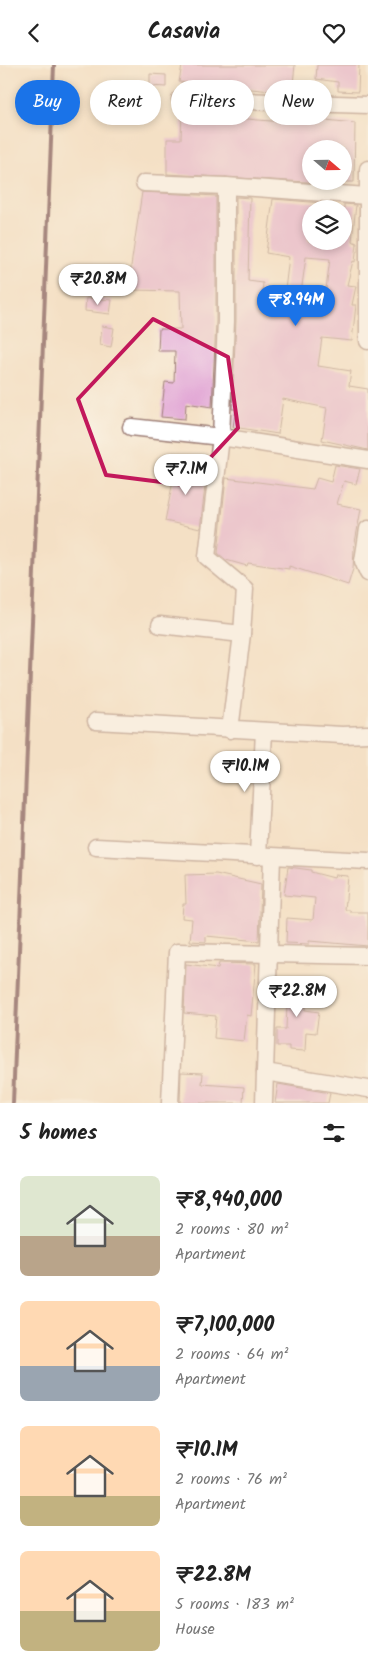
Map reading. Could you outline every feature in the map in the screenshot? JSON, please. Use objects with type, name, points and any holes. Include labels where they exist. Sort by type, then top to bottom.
[{"type":"street","points":[[254,101],[368,105]]},
{"type":"street","points":[[368,169],[368,338]]},
{"type":"street","points":[[144,183],[226,186],[367,196]]},
{"type":"street","points":[[226,186],[226,321],[221,437],[208,557],[245,589],[242,635],[230,730]]},
{"type":"street","points":[[132,427],[221,437],[368,461]]},
{"type":"street","points":[[368,529],[363,561],[368,573]]},
{"type":"street","points":[[160,625],[242,635]]},
{"type":"street","points":[[96,721],[230,730],[342,735],[368,734]]},
{"type":"street","points":[[264,731],[265,856],[269,953],[264,1103]]},
{"type":"street","points":[[96,847],[368,861]]},
{"type":"street","points":[[170,1103],[177,952],[368,956]]},
{"type":"street","points":[[265,1072],[368,1089]]},
{"type":"highlighted area","points":[[153,319],[228,357],[238,428],[185,485],[106,475],[78,399]]},
{"type":"building","points":[[182,65],[295,65],[293,80],[264,80],[264,90],[254,89],[254,80],[179,80]]},
{"type":"building","points":[[317,65],[359,65],[358,92],[338,91],[338,82],[316,79]]},
{"type":"building","points":[[150,74],[166,75],[166,87],[161,87],[161,80],[150,80]]},
{"type":"building","points":[[254,120],[264,120],[264,125],[332,125],[332,121],[355,123],[354,182],[352,182],[352,140],[302,140],[302,182],[167,174],[167,139],[181,139],[181,125],[254,125]]},
{"type":"building","points":[[142,192],[216,196],[216,321],[212,407],[186,403],[185,419],[161,417],[165,382],[174,383],[175,351],[158,351],[159,329],[181,329],[180,291],[130,290],[131,266]]},
{"type":"building","points":[[236,197],[250,198],[248,281],[263,283],[262,295],[284,298],[289,257],[266,253],[273,199],[302,201],[302,250],[352,250],[352,241],[357,243],[355,262],[353,261],[347,285],[356,286],[352,305],[356,305],[352,341],[322,338],[318,366],[351,371],[349,386],[368,389],[368,450],[322,440],[327,408],[283,399],[278,434],[233,427],[236,409],[232,409],[236,321]],"holes":[[[306,257],[330,259],[324,304],[300,300]]]},
{"type":"building","points":[[352,205],[356,205],[352,241]]},
{"type":"building","points":[[86,298],[112,300],[110,314],[85,311]]},
{"type":"building","points":[[102,326],[114,328],[111,347],[100,345]]},
{"type":"building","points":[[172,463],[207,470],[200,529],[165,521],[173,481],[168,480]]},
{"type":"building","points":[[335,465],[360,469],[356,484],[344,481],[337,504],[361,509],[354,548],[353,569],[348,585],[289,566],[289,569],[248,563],[247,566],[226,560],[218,553],[226,478],[313,489],[317,478],[331,482]]},
{"type":"building","points":[[288,867],[311,870],[311,872],[334,878],[335,875],[348,876],[345,910],[350,910],[350,912],[368,912],[368,946],[309,941],[309,944],[286,943],[287,918],[313,920],[315,898],[284,895]]},
{"type":"building","points":[[216,874],[261,884],[259,941],[206,936],[206,942],[190,941],[192,919],[182,918],[183,904],[186,904],[185,875]]},
{"type":"building","points":[[219,963],[256,964],[251,1016],[247,1015],[244,1041],[214,1038],[216,1016],[184,1013],[186,964],[218,968]]},
{"type":"building","points":[[288,979],[306,979],[305,1010],[319,1012],[316,1033],[306,1032],[305,1051],[289,1050],[289,1046],[277,1046],[277,1029],[286,1029]]},
{"type":"building","points":[[181,1072],[203,1073],[202,1084],[244,1087],[243,1103],[180,1103]]},
{"type":"building","points":[[278,1084],[330,1093],[328,1103],[275,1103]]},
{"type":"railway","points":[[13,1103],[54,65]]}]
